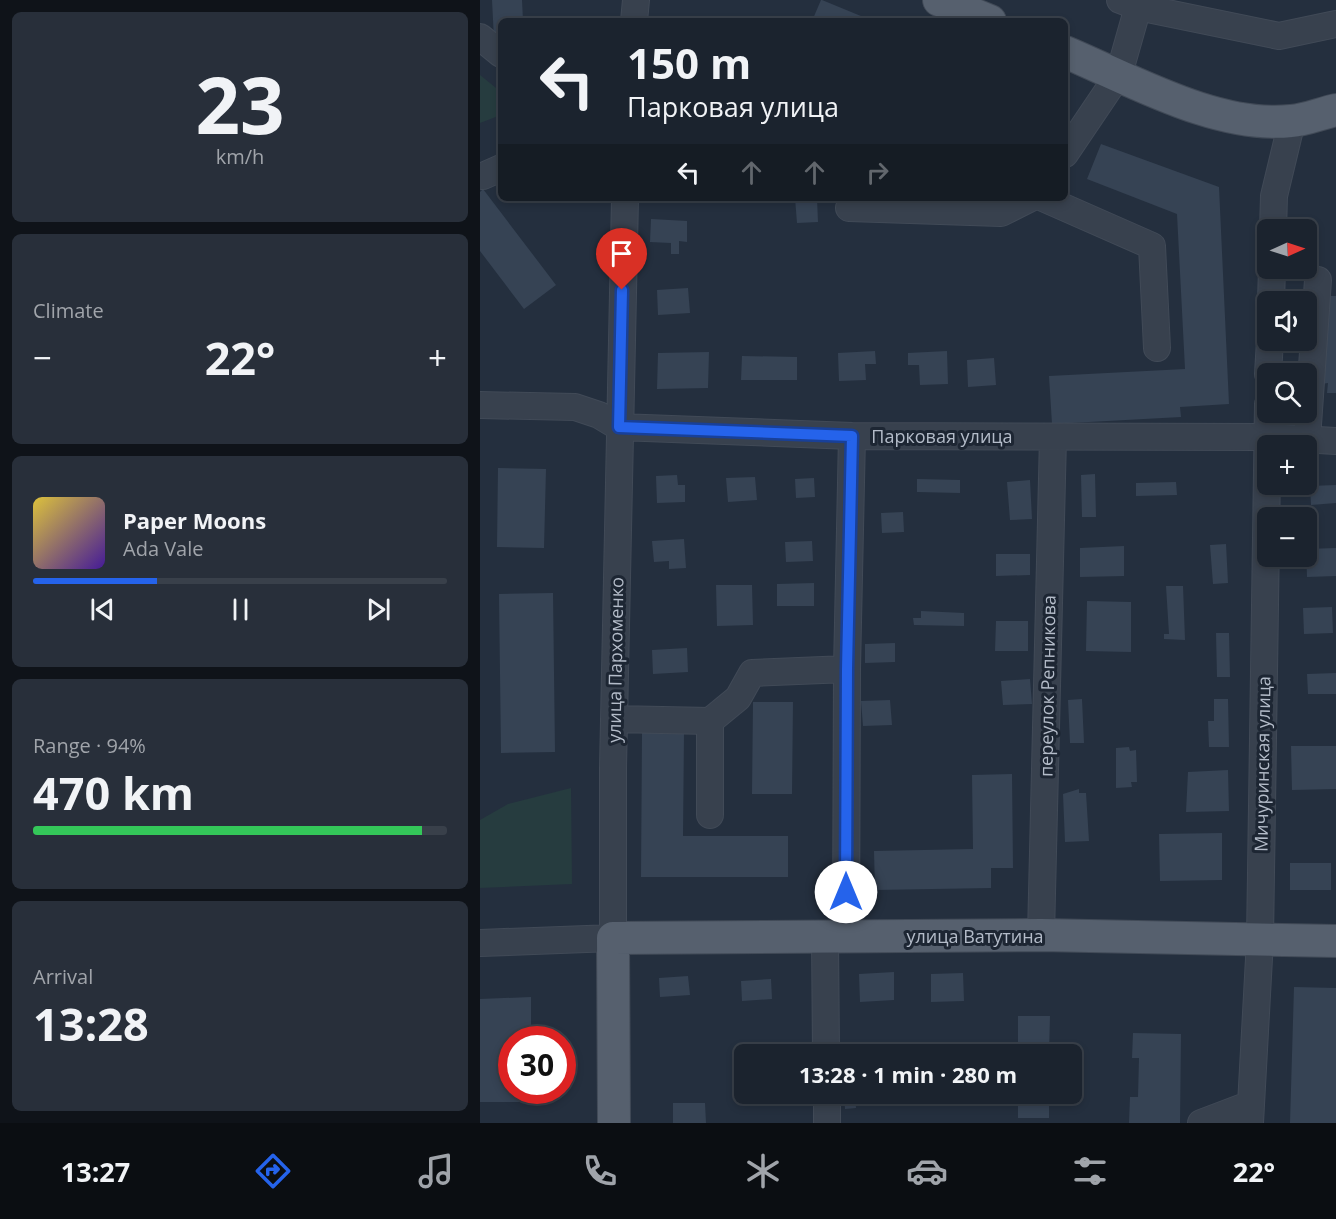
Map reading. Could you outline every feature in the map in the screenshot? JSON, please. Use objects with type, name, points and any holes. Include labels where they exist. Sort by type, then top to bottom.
[{"type":"main road","points":[[939,0],[983,18]]},
{"type":"main road","points":[[1068,53],[1209,113],[1251,120],[1292,121],[1336,110]]},
{"type":"main road","name":"улица Ватутина","points":[[613,938],[1041,935],[1336,941]]},
{"type":"main road","name":"улица Пархоменко","points":[[613,938],[614,1123]]},
{"type":"street","points":[[634,18],[636,0]]},
{"type":"street","points":[[1068,150],[1119,74],[1133,2],[1279,36],[1336,24]]},
{"type":"street","points":[[480,37],[498,52]]},
{"type":"street","points":[[1273,219],[1274,196],[1292,121]]},
{"type":"street","name":"улица Пархоменко","points":[[613,938],[614,719],[625,201]]},
{"type":"street","points":[[849,208],[1000,213],[1024,201]]},
{"type":"street","points":[[1050,201],[1152,246],[1157,348]]},
{"type":"street","points":[[1307,435],[1318,280]]},
{"type":"street","name":"Парковая улица","points":[[480,405],[575,407],[599,415],[619,427],[852,436],[1257,437]]},
{"type":"street","points":[[827,1044],[835,936],[847,669],[852,436]]},
{"type":"street","name":"переулок Репникова","points":[[1041,935],[1053,437]]},
{"type":"street","name":"Парковая улица","points":[[1317,440],[1336,441]]},
{"type":"street","name":"Мичуринская улица","points":[[1250,1114],[1260,940],[1265,495]]},
{"type":"street","points":[[614,719],[710,721],[738,698],[752,673],[847,669]]},
{"type":"street","points":[[710,721],[710,815]]},
{"type":"street","points":[[480,943],[613,938]]},
{"type":"street","points":[[827,1104],[827,1123]]},
{"type":"street","points":[[1201,1123],[1250,1114]]},
{"type":"green space","points":[[480,75],[498,90],[498,116],[480,123]]},
{"type":"green space","points":[[571,788],[572,884],[480,888],[480,820],[508,804]]},
{"type":"building","points":[[492,0],[522,0],[523,18],[498,18],[498,38],[494,39]]},
{"type":"building","points":[[822,0],[866,18],[813,18]]},
{"type":"building","points":[[1101,144],[1219,187],[1229,404],[1180,407],[1181,417],[1052,424],[1049,376],[1185,369],[1177,214],[1087,179]]},
{"type":"building","points":[[483,189],[556,285],[524,309],[480,251],[480,192]]},
{"type":"building","points":[[795,201],[817,201],[818,222],[797,223]]},
{"type":"building","points":[[651,219],[687,221],[687,242],[679,241],[679,254],[671,254],[671,243],[650,242]]},
{"type":"building","points":[[688,288],[690,313],[658,315],[657,290]]},
{"type":"building","points":[[1325,296],[1336,296],[1336,393],[1327,393],[1328,383],[1321,384]]},
{"type":"building","points":[[875,351],[876,364],[865,364],[866,380],[839,381],[838,353]]},
{"type":"building","points":[[947,351],[948,384],[920,385],[919,365],[908,365],[908,353]]},
{"type":"building","points":[[709,352],[708,388],[657,389],[658,353]]},
{"type":"building","points":[[742,356],[797,357],[797,380],[741,380]]},
{"type":"building","points":[[994,358],[996,385],[968,387],[967,360]]},
{"type":"building","points":[[498,468],[546,469],[544,548],[497,547]]},
{"type":"building","points":[[1095,474],[1096,517],[1082,517],[1081,475]]},
{"type":"building","points":[[677,475],[678,485],[685,485],[685,502],[657,503],[656,476]]},
{"type":"building","points":[[755,477],[757,500],[728,502],[726,478]]},
{"type":"building","points":[[814,478],[815,497],[796,498],[795,479]]},
{"type":"building","points":[[917,479],[960,480],[960,493],[917,492]]},
{"type":"building","points":[[1030,480],[1032,519],[1010,520],[1007,482]]},
{"type":"building","points":[[1176,482],[1177,495],[1136,496],[1136,483]]},
{"type":"building","points":[[1336,485],[1336,503],[1311,505],[1310,495],[1317,495],[1317,486]]},
{"type":"building","points":[[903,512],[904,532],[882,533],[881,513]]},
{"type":"building","points":[[684,539],[686,568],[669,569],[669,561],[654,562],[652,541]]},
{"type":"building","points":[[812,541],[813,561],[786,562],[785,542]]},
{"type":"building","points":[[1226,544],[1228,583],[1213,584],[1210,545]]},
{"type":"building","points":[[1124,546],[1124,576],[1080,577],[1080,548]]},
{"type":"building","points":[[1336,548],[1336,576],[1307,577],[1307,567],[1317,567],[1317,549]]},
{"type":"building","points":[[996,554],[1030,554],[1030,575],[996,576]]},
{"type":"building","points":[[814,583],[814,606],[777,606],[777,584]]},
{"type":"building","points":[[716,585],[752,585],[753,625],[717,626]]},
{"type":"building","points":[[1166,586],[1183,586],[1185,640],[1164,639],[1164,634],[1169,634]]},
{"type":"building","points":[[553,593],[555,752],[501,753],[499,594]]},
{"type":"building","points":[[1087,601],[1131,602],[1131,652],[1086,651]]},
{"type":"building","points":[[1332,607],[1333,633],[1304,634],[1303,608]]},
{"type":"building","points":[[921,611],[964,613],[964,626],[914,625],[913,618],[921,618]]},
{"type":"building","points":[[996,621],[1028,621],[1028,651],[995,651]]},
{"type":"building","points":[[1216,633],[1229,633],[1230,677],[1217,677]]},
{"type":"building","points":[[895,643],[895,662],[865,663],[865,644]]},
{"type":"building","points":[[687,648],[688,672],[653,674],[652,650]]},
{"type":"building","points":[[1336,673],[1336,694],[1308,694],[1307,674]]},
{"type":"building","points":[[1030,679],[1032,704],[1003,705],[1001,681]]},
{"type":"building","points":[[1082,699],[1084,743],[1070,743],[1068,700]]},
{"type":"building","points":[[1214,699],[1228,699],[1229,747],[1209,747],[1208,721],[1214,721]]},
{"type":"building","points":[[890,700],[892,725],[863,726],[861,701]]},
{"type":"building","points":[[753,702],[793,702],[792,794],[752,794]]},
{"type":"building","points":[[642,733],[684,733],[683,836],[788,836],[788,877],[641,877]]},
{"type":"building","points":[[1291,746],[1336,746],[1336,789],[1292,790]]},
{"type":"building","points":[[1129,747],[1130,751],[1136,750],[1137,782],[1131,782],[1132,787],[1116,788],[1116,748]]},
{"type":"building","points":[[1228,770],[1229,811],[1186,812],[1188,772]]},
{"type":"building","points":[[1012,774],[1013,868],[991,868],[991,888],[875,890],[874,851],[973,849],[972,775]]},
{"type":"building","points":[[1079,789],[1079,793],[1086,793],[1089,841],[1065,842],[1063,794]]},
{"type":"building","points":[[1222,833],[1222,880],[1160,881],[1159,834]]},
{"type":"building","points":[[1290,863],[1331,863],[1331,890],[1290,890]]},
{"type":"building","points":[[894,972],[894,1000],[860,1002],[859,974]]},
{"type":"building","points":[[963,973],[964,1001],[931,1002],[931,974]]},
{"type":"building","points":[[688,976],[690,995],[660,997],[659,978]]},
{"type":"building","points":[[771,979],[772,999],[742,1001],[741,981]]},
{"type":"building","points":[[1294,987],[1336,988],[1336,1123],[1290,1123]]},
{"type":"building","points":[[531,997],[531,1026],[498,1026],[498,1102],[480,1102],[480,999]]},
{"type":"building","points":[[1018,1016],[1050,1016],[1049,1044],[1018,1044]]},
{"type":"building","points":[[1133,1033],[1181,1034],[1180,1123],[1129,1123],[1130,1097],[1138,1097],[1139,1058],[1132,1058]]},
{"type":"building","points":[[673,1103],[705,1103],[706,1123],[673,1123]]},
{"type":"building","points":[[845,1104],[856,1104],[856,1108],[845,1109]]},
{"type":"building","points":[[945,1104],[973,1104],[973,1105]]},
{"type":"building","points":[[1018,1104],[1049,1104],[1049,1118],[1018,1118]]},
{"type":"route","points":[[622,290],[619,427],[852,436],[847,669],[846,892]]}]
